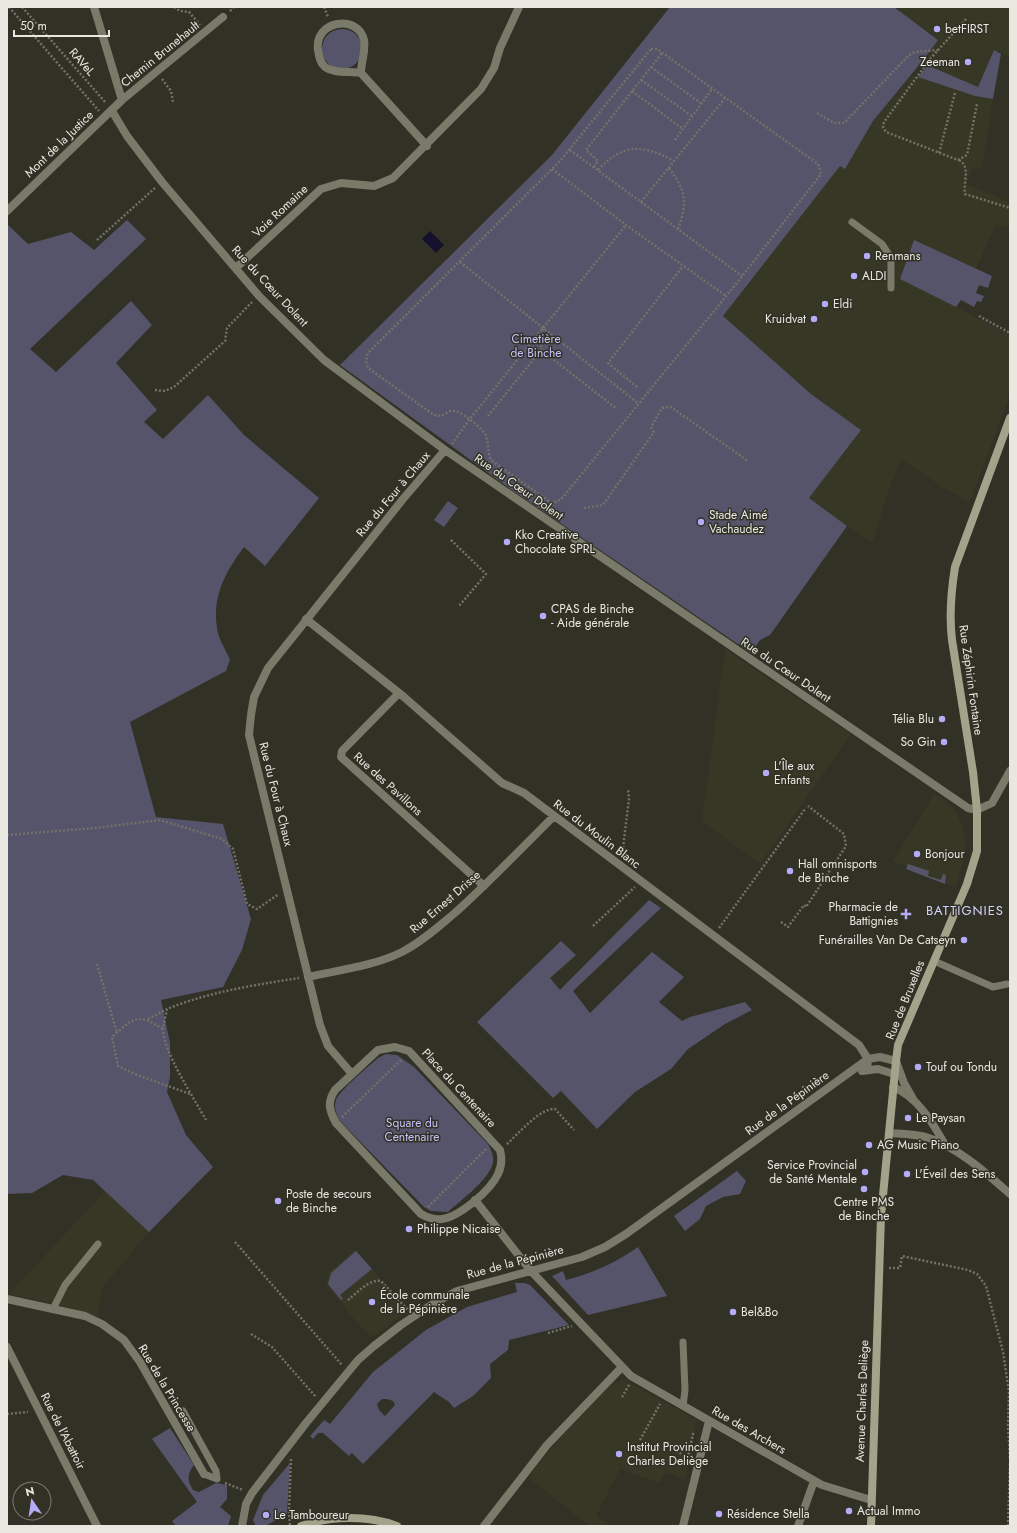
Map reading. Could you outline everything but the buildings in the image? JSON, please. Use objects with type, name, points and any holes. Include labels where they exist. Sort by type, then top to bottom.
[{"type":"main road","name":"Rue Zéphirin Fontaine","points":[[977,810],[973,772],[950,624],[951,592],[955,567],[1010,418]]},
{"type":"main road","name":"Rue de Bruxelles","points":[[878,1277],[880,1216],[898,1045],[967,884],[976,851],[977,810]]},
{"type":"main road","name":"Avenue Charles Deliège","points":[[871,1526],[878,1277]]},
{"type":"main road","points":[[301,1526],[322,1520],[346,1518],[373,1520],[397,1526]]},
{"type":"street","points":[[94,7],[122,100]]},
{"type":"street","name":"Voie Romaine","points":[[236,268],[321,189],[341,183],[374,186],[388,182],[427,146],[481,89],[494,68],[500,48],[519,7]]},
{"type":"street","name":"Chemin Brunehault","points":[[112,111],[122,100],[224,17]]},
{"type":"street","points":[[361,73],[365,46],[363,38],[358,30],[344,23],[331,25],[324,29],[317,44],[320,59],[325,66],[334,71],[361,73],[427,146]]},
{"type":"street","name":"Mont de la Justice","points":[[7,211],[112,111]]},
{"type":"street","name":"Rue du Cœur Dolent","points":[[112,111],[127,136],[162,182],[259,296],[324,360],[446,451],[968,808],[977,810]]},
{"type":"street","name":"Rue du Four à Chaux","points":[[352,1074],[328,1046],[320,1025],[287,888],[253,757],[249,736],[250,714],[257,689],[268,668],[403,499],[446,451]]},
{"type":"street","name":"Rue du Moulin Blanc","points":[[306,619],[399,693],[502,783],[524,793],[620,867],[859,1045],[868,1059]]},
{"type":"street","name":"Rue des Pavillons","points":[[399,693],[342,751],[341,757],[484,886]]},
{"type":"street","points":[[977,810],[992,803],[1010,771]]},
{"type":"street","name":"Rue Ernest Drisse","points":[[308,977],[377,961],[403,952],[437,929],[484,886],[554,816]]},
{"type":"street","name":"Place du Centenaire","points":[[421,1214],[336,1123],[329,1108],[329,1098],[334,1090],[378,1050],[395,1047],[409,1051],[500,1150]]},
{"type":"street","points":[[867,1070],[868,1059],[880,1057],[896,1060],[904,1083],[913,1099],[936,1128],[945,1145]]},
{"type":"street","name":"Rue de la Pépinière","points":[[242,1526],[246,1504],[252,1493],[291,1441],[363,1355],[413,1317],[436,1301],[457,1291],[592,1253],[626,1234],[868,1059]]},
{"type":"street","name":"Rue de la Pépinière","points":[[848,1074],[878,1069],[894,1074]]},
{"type":"street","points":[[893,1087],[902,1090],[913,1099]]},
{"type":"street","points":[[889,1133],[927,1138],[945,1145],[982,1170],[1010,1194]]},
{"type":"street","points":[[421,1214],[431,1219],[451,1217],[475,1200],[498,1174],[502,1158],[500,1150]]},
{"type":"street","points":[[475,1200],[531,1271]]},
{"type":"street","name":"Rue des Archers","points":[[531,1271],[622,1367],[638,1381],[814,1481],[838,1492],[871,1500]]},
{"type":"street","name":"Rue de la Princesse","points":[[7,1299],[91,1319],[102,1324],[124,1340],[140,1362],[204,1474]]},
{"type":"street","name":"Rue de l'Abattoir","points":[[7,1347],[97,1526]]},
{"type":"street","points":[[484,1526],[547,1445],[622,1367]]},
{"type":"street","points":[[683,1526],[709,1421]]},
{"type":"street","points":[[798,1526],[814,1481]]},
{"type":"lane","points":[[852,222],[882,244],[891,258],[891,288]]},
{"type":"lane","points":[[934,961],[993,987],[1007,984]]},
{"type":"lane","points":[[53,1309],[65,1284],[98,1244]]},
{"type":"lane","points":[[682,1406],[685,1390],[683,1342]]},
{"type":"lane","points":[[183,1411],[216,1471],[217,1480]]},
{"type":"lane","points":[[204,1474],[217,1480]]},
{"type":"path","points":[[9,7],[104,117]]},
{"type":"path","name":"RAVeL","points":[[22,7],[112,111]]},
{"type":"path","points":[[174,7],[180,12],[189,12],[202,28],[202,35]]},
{"type":"path","points":[[966,19],[938,50],[884,122],[883,127],[886,132],[963,163],[965,167],[965,194],[1010,208]]},
{"type":"path","points":[[651,49],[656,49],[662,53],[818,164],[821,174],[742,276],[563,498],[557,502],[550,502],[491,460],[488,453],[485,432],[456,411],[451,411],[441,416],[434,415],[368,368],[366,361],[368,353],[570,150],[647,52],[651,49]]},
{"type":"path","points":[[818,113],[834,124],[844,123],[908,55],[915,52],[938,50]]},
{"type":"path","points":[[594,167],[598,161],[586,150],[662,53]]},
{"type":"path","points":[[651,67],[702,104]]},
{"type":"path","points":[[156,72],[171,91],[173,102]]},
{"type":"path","points":[[641,80],[692,116]]},
{"type":"path","points":[[675,140],[712,89]]},
{"type":"path","points":[[632,91],[683,129]]},
{"type":"path","points":[[940,153],[955,93]]},
{"type":"path","points":[[641,202],[725,98]]},
{"type":"path","points":[[958,160],[968,155],[977,104]]},
{"type":"path","points":[[598,170],[614,155],[636,148],[661,153],[674,161]]},
{"type":"path","points":[[570,150],[742,276]]},
{"type":"path","points":[[669,168],[679,181],[685,197],[684,211],[678,229]]},
{"type":"path","points":[[552,169],[626,225],[726,296]]},
{"type":"path","points":[[97,240],[162,182]]},
{"type":"path","points":[[446,451],[469,420],[626,225]]},
{"type":"path","points":[[460,262],[639,404]]},
{"type":"path","points":[[637,387],[608,364],[684,266]]},
{"type":"path","points":[[155,390],[165,391],[174,387],[225,341],[227,328],[259,296]]},
{"type":"path","points":[[979,316],[1010,333]]},
{"type":"path","points":[[488,416],[541,350],[543,328]]},
{"type":"path","points":[[541,350],[617,409]]},
{"type":"path","points":[[584,508],[603,505],[654,432],[651,427],[662,408],[671,407],[748,461]]},
{"type":"path","points":[[451,540],[486,574],[459,606]]},
{"type":"path","points":[[620,867],[630,799],[628,789]]},
{"type":"path","points":[[713,936],[806,807],[844,834],[846,846],[806,907],[804,905],[788,927],[781,922]]},
{"type":"path","points":[[7,836],[160,820],[222,839],[228,844],[233,849],[248,904],[257,909],[287,888]]},
{"type":"path","points":[[593,926],[641,882]]},
{"type":"path","points":[[97,964],[117,1033]]},
{"type":"path","points":[[190,1094],[118,1066],[117,1053],[112,1037],[130,1021],[135,1019],[148,1019],[167,1009],[193,999],[246,987],[308,977]]},
{"type":"path","points":[[167,1009],[163,1028],[168,1047],[190,1094],[206,1120]]},
{"type":"path","points":[[148,1019],[163,1028]]},
{"type":"path","points":[[336,1123],[409,1051]]},
{"type":"path","points":[[500,1150],[542,1113],[550,1109],[556,1109],[574,1130]]},
{"type":"path","points":[[421,1214],[493,1142]]},
{"type":"path","points":[[235,1242],[339,1361]]},
{"type":"path","points":[[894,1269],[900,1268],[902,1256],[968,1270],[977,1274],[986,1286],[1004,1352],[1009,1392],[1008,1425],[1010,1460],[1008,1526]]},
{"type":"path","points":[[348,1300],[369,1283],[378,1280],[386,1286],[413,1317]]},
{"type":"path","points":[[548,1333],[569,1328]]},
{"type":"path","points":[[251,1334],[272,1347],[322,1404]]},
{"type":"path","points":[[640,1440],[664,1396]]},
{"type":"path","points":[[7,1414],[24,1413],[38,1408]]},
{"type":"path","points":[[676,1451],[688,1457],[693,1434]]},
{"type":"path","points":[[290,1526],[291,1441]]},
{"type":"path","points":[[217,1480],[252,1493]]},
{"type":"shaded area","points":[[894,7],[1010,7],[1010,58],[994,50],[978,87],[927,65],[924,59],[938,39]]},
{"type":"shaded area","points":[[911,75],[975,96],[993,99],[982,169],[973,168],[966,184],[1010,202],[1010,227],[996,225],[976,269],[914,240],[900,278],[1010,335],[1010,394],[970,502],[945,489],[901,459],[885,501],[873,543],[835,518],[809,498],[861,430],[811,394],[723,316],[840,165],[845,169],[873,121]]},
{"type":"shaded area","points":[[430,231],[444,245],[436,253],[422,239]]},
{"type":"shaded area","name":"L'Île aux Enfants","points":[[725,649],[851,734],[760,864],[702,821]]},
{"type":"shaded area","points":[[935,793],[954,808],[963,828],[966,842],[963,862],[956,888],[893,861]]},
{"type":"shaded area","points":[[105,1191],[149,1232],[101,1289],[98,1317],[61,1305],[9,1294]]},
{"type":"shaded area","points":[[355,1249],[408,1311],[375,1336],[371,1336],[358,1324],[326,1285],[329,1272]]},
{"type":"shaded area","name":"Institut Provincial Charles Deliège","points":[[622,1379],[697,1420],[690,1461],[685,1479],[665,1472],[660,1483],[620,1469],[596,1516],[608,1523],[606,1526],[589,1526],[529,1478],[537,1465],[566,1432],[609,1387]]},
{"type":"green space","name":"Cimetière de Binche","points":[[670,7],[894,7],[938,40],[873,121],[845,169],[840,166],[723,316],[811,394],[861,430],[809,498],[847,526],[770,635],[760,640],[751,653],[509,488],[340,365],[552,155]]},
{"type":"green space","points":[[342,29],[356,35],[362,49],[356,63],[342,69],[328,63],[322,49],[328,35]]},
{"type":"green space","points":[[994,50],[1001,54],[993,99],[975,96],[918,77],[927,65],[978,87]]},
{"type":"green space","points":[[127,220],[146,239],[30,349],[56,372],[131,301],[152,325],[116,363],[157,410],[144,422],[163,439],[208,395],[244,435],[319,498],[265,566],[244,547],[231,565],[222,584],[216,616],[219,636],[230,660],[226,671],[130,722],[156,817],[223,824],[251,919],[242,950],[223,987],[161,1000],[170,1043],[170,1077],[167,1092],[186,1135],[213,1167],[149,1232],[93,1180],[63,1175],[32,1193],[7,1194],[7,224],[28,244],[71,232],[94,250]]},
{"type":"green space","points":[[914,240],[992,276],[988,288],[979,285],[976,293],[984,296],[981,302],[977,301],[974,307],[961,300],[956,307],[900,279]]},
{"type":"green space","points":[[448,501],[458,508],[444,527],[434,520]]},
{"type":"green space","points":[[908,864],[929,871],[928,876],[941,880],[943,874],[946,875],[945,884],[906,869]]},
{"type":"green space","points":[[649,900],[661,908],[573,991],[590,1013],[652,952],[684,977],[659,1002],[682,1021],[690,1017],[745,1002],[752,1010],[725,1024],[688,1049],[671,1069],[635,1092],[597,1129],[561,1091],[553,1098],[477,1022],[561,941],[576,955],[550,978],[560,990]]},
{"type":"green space","name":"Square du Centenaire","points":[[386,1054],[397,1055],[414,1067],[488,1144],[493,1156],[492,1165],[483,1180],[448,1212],[431,1211],[424,1207],[340,1121],[337,1114],[335,1103],[338,1096],[355,1078],[378,1058]]},
{"type":"green space","points":[[737,1171],[746,1181],[740,1194],[723,1197],[706,1206],[700,1219],[685,1231],[674,1216]]},
{"type":"green space","points":[[638,1247],[667,1296],[588,1315],[552,1276],[563,1271],[566,1280],[585,1274],[612,1263]]},
{"type":"green space","points":[[356,1251],[372,1269],[340,1295],[343,1299],[341,1300],[328,1284],[331,1273]]},
{"type":"green space","points":[[515,1283],[525,1283],[530,1285],[569,1325],[509,1340],[508,1350],[490,1364],[491,1378],[473,1396],[454,1408],[449,1402],[434,1392],[363,1464],[352,1453],[349,1456],[323,1433],[318,1433],[313,1439],[310,1436],[324,1420],[330,1424],[373,1372],[426,1330],[467,1307],[517,1292]],"holes":[[[382,1399],[393,1401],[395,1405],[385,1416],[379,1410],[377,1404]]]},
{"type":"green space","points":[[170,1428],[194,1465],[190,1471],[189,1477],[193,1490],[199,1492],[216,1483],[227,1485],[227,1499],[220,1507],[231,1516],[228,1526],[176,1526],[172,1521],[197,1502],[152,1439]]},
{"type":"green space","points":[[290,1463],[287,1514],[265,1526],[256,1526],[253,1520],[263,1495]]},
{"type":"place","name":"betFIRST","points":[[937,29]]},
{"type":"place","name":"Zeeman","points":[[968,62]]},
{"type":"place","name":"Renmans","points":[[867,256]]},
{"type":"place","name":"ALDI","points":[[854,276]]},
{"type":"place","name":"Eldi","points":[[825,304]]},
{"type":"place","name":"Kruidvat","points":[[814,319]]},
{"type":"place","name":"Stade Aimé Vachaudez","points":[[701,522]]},
{"type":"place","name":"Kko Creative Chocolate SPRL","points":[[507,542]]},
{"type":"place","name":"CPAS de Binche - Aide générale","points":[[543,616]]},
{"type":"place","name":"Télia Blu","points":[[942,719]]},
{"type":"place","name":"So Gin","points":[[944,742]]},
{"type":"place","name":"L'Île aux Enfants","points":[[766,773]]},
{"type":"place","name":"Bonjour","points":[[917,854]]},
{"type":"place","name":"Hall omnisports de Binche","points":[[790,871]]},
{"type":"place","name":"Pharmacie de Battignies","points":[[906,914]]},
{"type":"place","name":"Funérailles Van De Catseyn","points":[[964,940]]},
{"type":"place","name":"Touf ou Tondu","points":[[918,1067]]},
{"type":"place","name":"Le Paysan","points":[[908,1118]]},
{"type":"place","name":"AG Music Piano","points":[[869,1145]]},
{"type":"place","name":"Service Provincial de Santé Mentale","points":[[865,1172]]},
{"type":"place","name":"L'Éveil des Sens","points":[[907,1174]]},
{"type":"place","name":"Centre PMS de Binche","points":[[864,1189]]},
{"type":"place","name":"Poste de secours de Binche","points":[[278,1201]]},
{"type":"place","name":"Philippe Nicaise","points":[[409,1229]]},
{"type":"place","name":"École communale de la Pépinière","points":[[372,1302]]},
{"type":"place","name":"Bel&Bo","points":[[733,1312]]},
{"type":"place","name":"Institut Provincial Charles Deliège","points":[[619,1454]]},
{"type":"place","name":"Actual Immo","points":[[849,1511]]},
{"type":"place","name":"Résidence Stella","points":[[719,1514]]},
{"type":"place","name":"Le Tamboureur","points":[[266,1515]]},
{"type":"district","name":"BATTIGNIES","points":[[965,910]]}]
